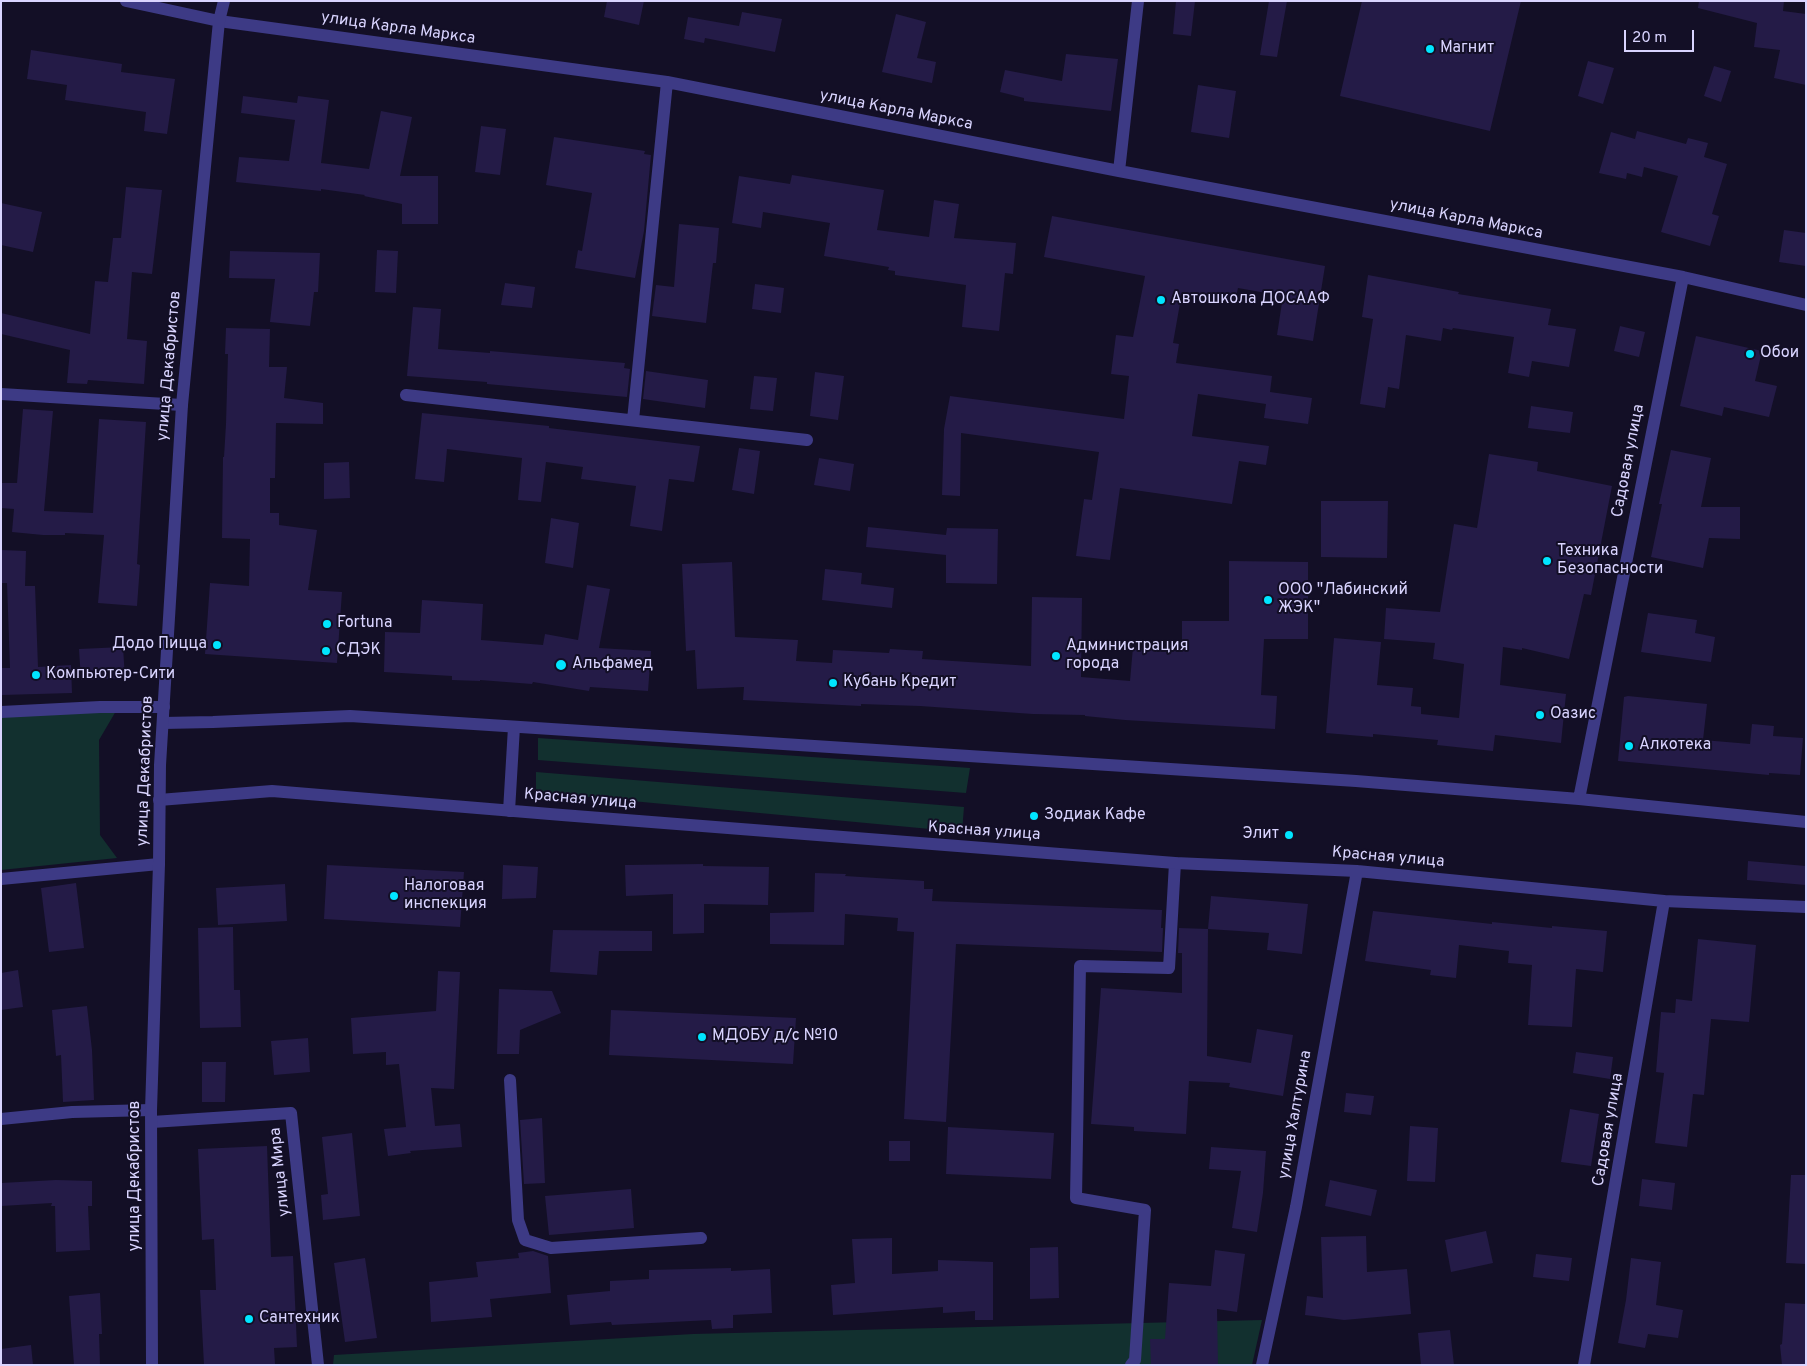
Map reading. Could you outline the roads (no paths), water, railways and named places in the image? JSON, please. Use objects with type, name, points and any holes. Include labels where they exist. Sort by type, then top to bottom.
[{"type":"street","name":"улица Карла Маркса","points":[[126,1],[219,21],[667,82],[1119,171],[1683,277],[1806,305]]},
{"type":"street","name":"улица Декабристов","points":[[152,1365],[152,1116],[159,800],[163,723],[182,405],[219,21],[224,1]]},
{"type":"street","points":[[1119,171],[1138,1]]},
{"type":"street","points":[[633,420],[667,82]]},
{"type":"street","name":"Садовая улица","points":[[1580,799],[1683,277]]},
{"type":"street","points":[[1,394],[182,405]]},
{"type":"street","points":[[406,395],[807,440]]},
{"type":"street","points":[[1,712],[100,708],[164,708]]},
{"type":"street","points":[[163,723],[350,716],[1356,781],[1580,799],[1806,822]]},
{"type":"street","points":[[509,811],[514,726]]},
{"type":"street","name":"Красная улица","points":[[159,800],[272,791],[1175,863],[1357,870],[1664,901],[1806,907]]},
{"type":"street","points":[[1132,1365],[1135,1360],[1145,1210],[1076,1198],[1080,966],[1169,968],[1175,863]]},
{"type":"street","points":[[1,878],[159,864]]},
{"type":"street","name":"улица Халтурина","points":[[1262,1365],[1296,1207],[1357,870]]},
{"type":"street","name":"Садовая улица","points":[[1584,1365],[1664,901]]},
{"type":"street","points":[[510,1080],[518,1220],[525,1240],[551,1248],[701,1238]]},
{"type":"street","points":[[1,1119],[72,1112],[152,1116]]},
{"type":"street","name":"улица Мира","points":[[152,1116],[291,1113],[318,1365]]},
{"type":"place","name":"Магнит","points":[[1430,49]]},
{"type":"place","name":"Автошкола ДОСААФ","points":[[1161,300]]},
{"type":"place","name":"Обои","points":[[1750,354]]},
{"type":"place","name":"Техника Безопасности","points":[[1547,561]]},
{"type":"place","name":"ООО \"Лабинский ЖЭК\"","points":[[1268,600]]},
{"type":"place","name":"Fortuna","points":[[327,624]]},
{"type":"place","name":"Додо Пицца","points":[[217,645]]},
{"type":"place","name":"СДЭК","points":[[326,651]]},
{"type":"place","name":"Администрация города","points":[[1056,656]]},
{"type":"place","name":"Альфамед","points":[[561,665]]},
{"type":"place","name":"Компьютер-Сити","points":[[36,675]]},
{"type":"place","name":"Кубань Кредит","points":[[833,683]]},
{"type":"place","name":"Оазис","points":[[1540,715]]},
{"type":"place","name":"Алкотека","points":[[1629,746]]},
{"type":"place","name":"Зодиак Кафе","points":[[1034,816]]},
{"type":"place","name":"Элит","points":[[1289,835]]},
{"type":"place","name":"Налоговая инспекция","points":[[394,896]]},
{"type":"place","name":"МДОБУ д/с №10","points":[[702,1037]]},
{"type":"place","name":"Сантехник","points":[[249,1319]]}]
